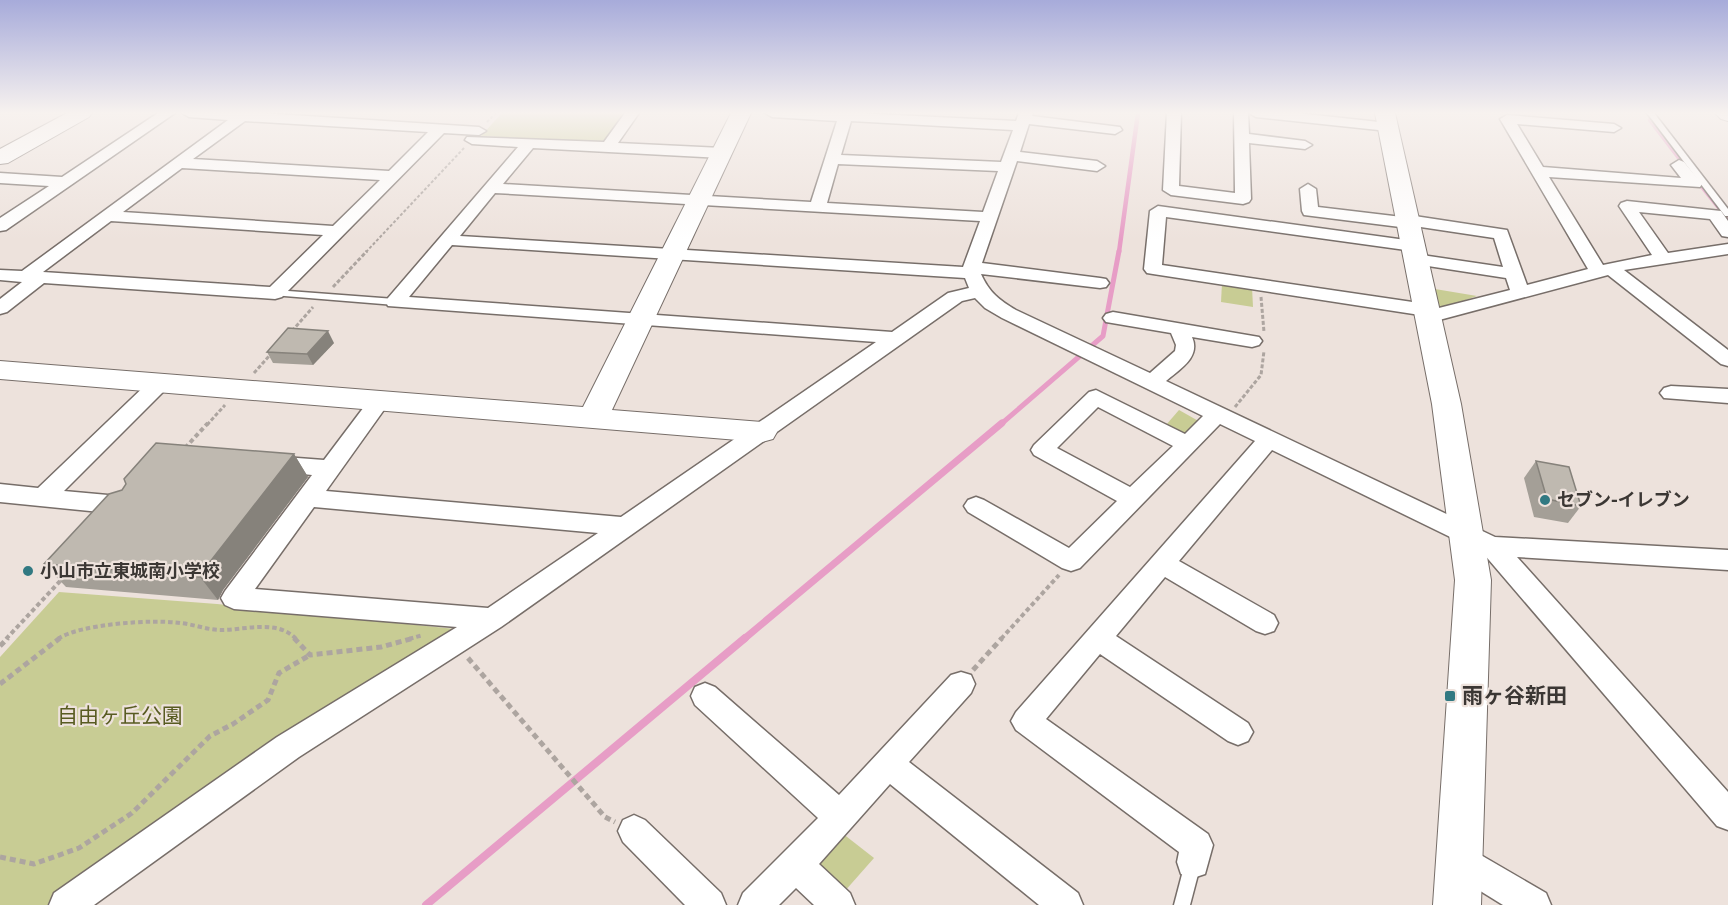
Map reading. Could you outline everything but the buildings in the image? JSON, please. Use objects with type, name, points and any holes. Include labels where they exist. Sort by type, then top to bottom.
[{"type":"street","points":[[0,226],[104,155]]},
{"type":"street","points":[[0,308],[14,277],[108,216],[189,155]]},
{"type":"street","points":[[14,277],[275,293],[414,155]]},
{"type":"street","points":[[395,302],[518,155]]},
{"type":"street","points":[[593,417],[721,155]]},
{"type":"street","points":[[817,208],[834,155]]},
{"type":"street","points":[[66,905],[288,747],[492,619],[956,297],[974,277],[989,217],[1011,155]]},
{"type":"street","points":[[1172,155],[1171,190],[1243,200],[1242,155]]},
{"type":"street","points":[[1394,155],[1427,314],[1480,540],[1473,580],[1457,905]]},
{"type":"street","points":[[1529,155],[1604,270],[1728,360]]},
{"type":"street","points":[[833,159],[1097,166]]},
{"type":"street","points":[[180,163],[394,176]]},
{"type":"street","points":[[1539,171],[1694,184],[1679,165]]},
{"type":"street","points":[[0,178],[64,182]]},
{"type":"street","points":[[490,188],[989,217]]},
{"type":"street","points":[[1308,189],[1310,211],[1411,237],[1514,274]]},
{"type":"street","points":[[1663,259],[1627,206],[1715,215],[1728,231]]},
{"type":"street","points":[[1520,292],[1501,234],[1411,237],[1158,211],[1153,269],[1427,314],[1520,292],[1604,270],[1728,249]]},
{"type":"street","points":[[108,216],[336,231]]},
{"type":"street","points":[[448,240],[673,254],[974,277],[1100,283]]},
{"type":"street","points":[[974,277],[992,304],[1009,315],[1480,540],[1728,560]]},
{"type":"street","points":[[395,302],[898,338]]},
{"type":"street","points":[[1113,318],[1252,341]]},
{"type":"street","points":[[1151,383],[1185,353],[1186,345],[1179,329]]},
{"type":"street","points":[[0,370],[762,432]]},
{"type":"street","points":[[43,497],[160,383]]},
{"type":"street","points":[[1671,393],[1728,396]]},
{"type":"street","points":[[1133,499],[1042,450],[1096,398],[1187,444]]},
{"type":"street","points":[[380,400],[234,598],[492,619]]},
{"type":"street","points":[[976,506],[1071,561],[1217,415]]},
{"type":"street","points":[[1193,862],[1197,845],[1026,721],[1269,439]]},
{"type":"street","points":[[247,462],[330,468]]},
{"type":"street","points":[[0,493],[130,506]]},
{"type":"street","points":[[307,498],[624,526]]},
{"type":"street","points":[[1480,540],[1728,815]]},
{"type":"street","points":[[1162,563],[1265,623]]},
{"type":"street","points":[[1098,638],[1238,732]]},
{"type":"street","points":[[755,905],[796,866],[961,684]]},
{"type":"street","points":[[705,696],[840,818]]},
{"type":"street","points":[[888,765],[1066,905]]},
{"type":"street","points":[[634,831],[709,905]]},
{"type":"street","points":[[1460,859],[1534,905]]},
{"type":"street","points":[[796,866],[838,905]]},
{"type":"lane","points":[[1683,155],[1728,214]]},
{"type":"lane","points":[[275,293],[395,302]]},
{"type":"lane","points":[[1182,905],[1193,862]]},
{"type":"path","points":[[285,339],[456,155]]},
{"type":"path","points":[[241,388],[278,347]]},
{"type":"path","points":[[961,684],[1071,561]]},
{"type":"path","points":[[0,684],[62,636],[99,625],[177,622],[220,630],[254,626],[290,633],[310,655]]},
{"type":"path","points":[[0,857],[34,864],[79,848],[132,813],[210,736],[233,724],[268,700],[279,673],[310,655],[381,647],[434,632],[454,642],[605,817],[634,831]]},
{"type":"green space","points":[[1222,283],[1252,287],[1253,307],[1221,302]]},
{"type":"green space","points":[[1429,288],[1477,296],[1434,311]]},
{"type":"green space","points":[[1179,410],[1202,423],[1187,437],[1166,425]]},
{"type":"green space","name":"自由ヶ丘公園","points":[[59,592],[217,604],[455,629],[56,905],[0,905],[0,657]]},
{"type":"green space","points":[[842,833],[874,858],[844,892],[813,863]]},
{"type":"waterway","points":[[1119,252],[1132,155]]},
{"type":"waterway","points":[[1677,155],[1686,167]]},
{"type":"waterway","points":[[1696,179],[1728,219]]},
{"type":"waterway","points":[[1000,425],[1103,336],[1119,251]]},
{"type":"waterway","points":[[744,639],[1002,423]]},
{"type":"waterway","points":[[426,905],[745,638]]},
{"type":"place","name":"セブン-イレブン","points":[[1545,500]]},
{"type":"place","name":"小山市立東城南小学校","points":[[28,571]]},
{"type":"place","name":"雨ヶ谷新田","points":[[1450,696]]}]
